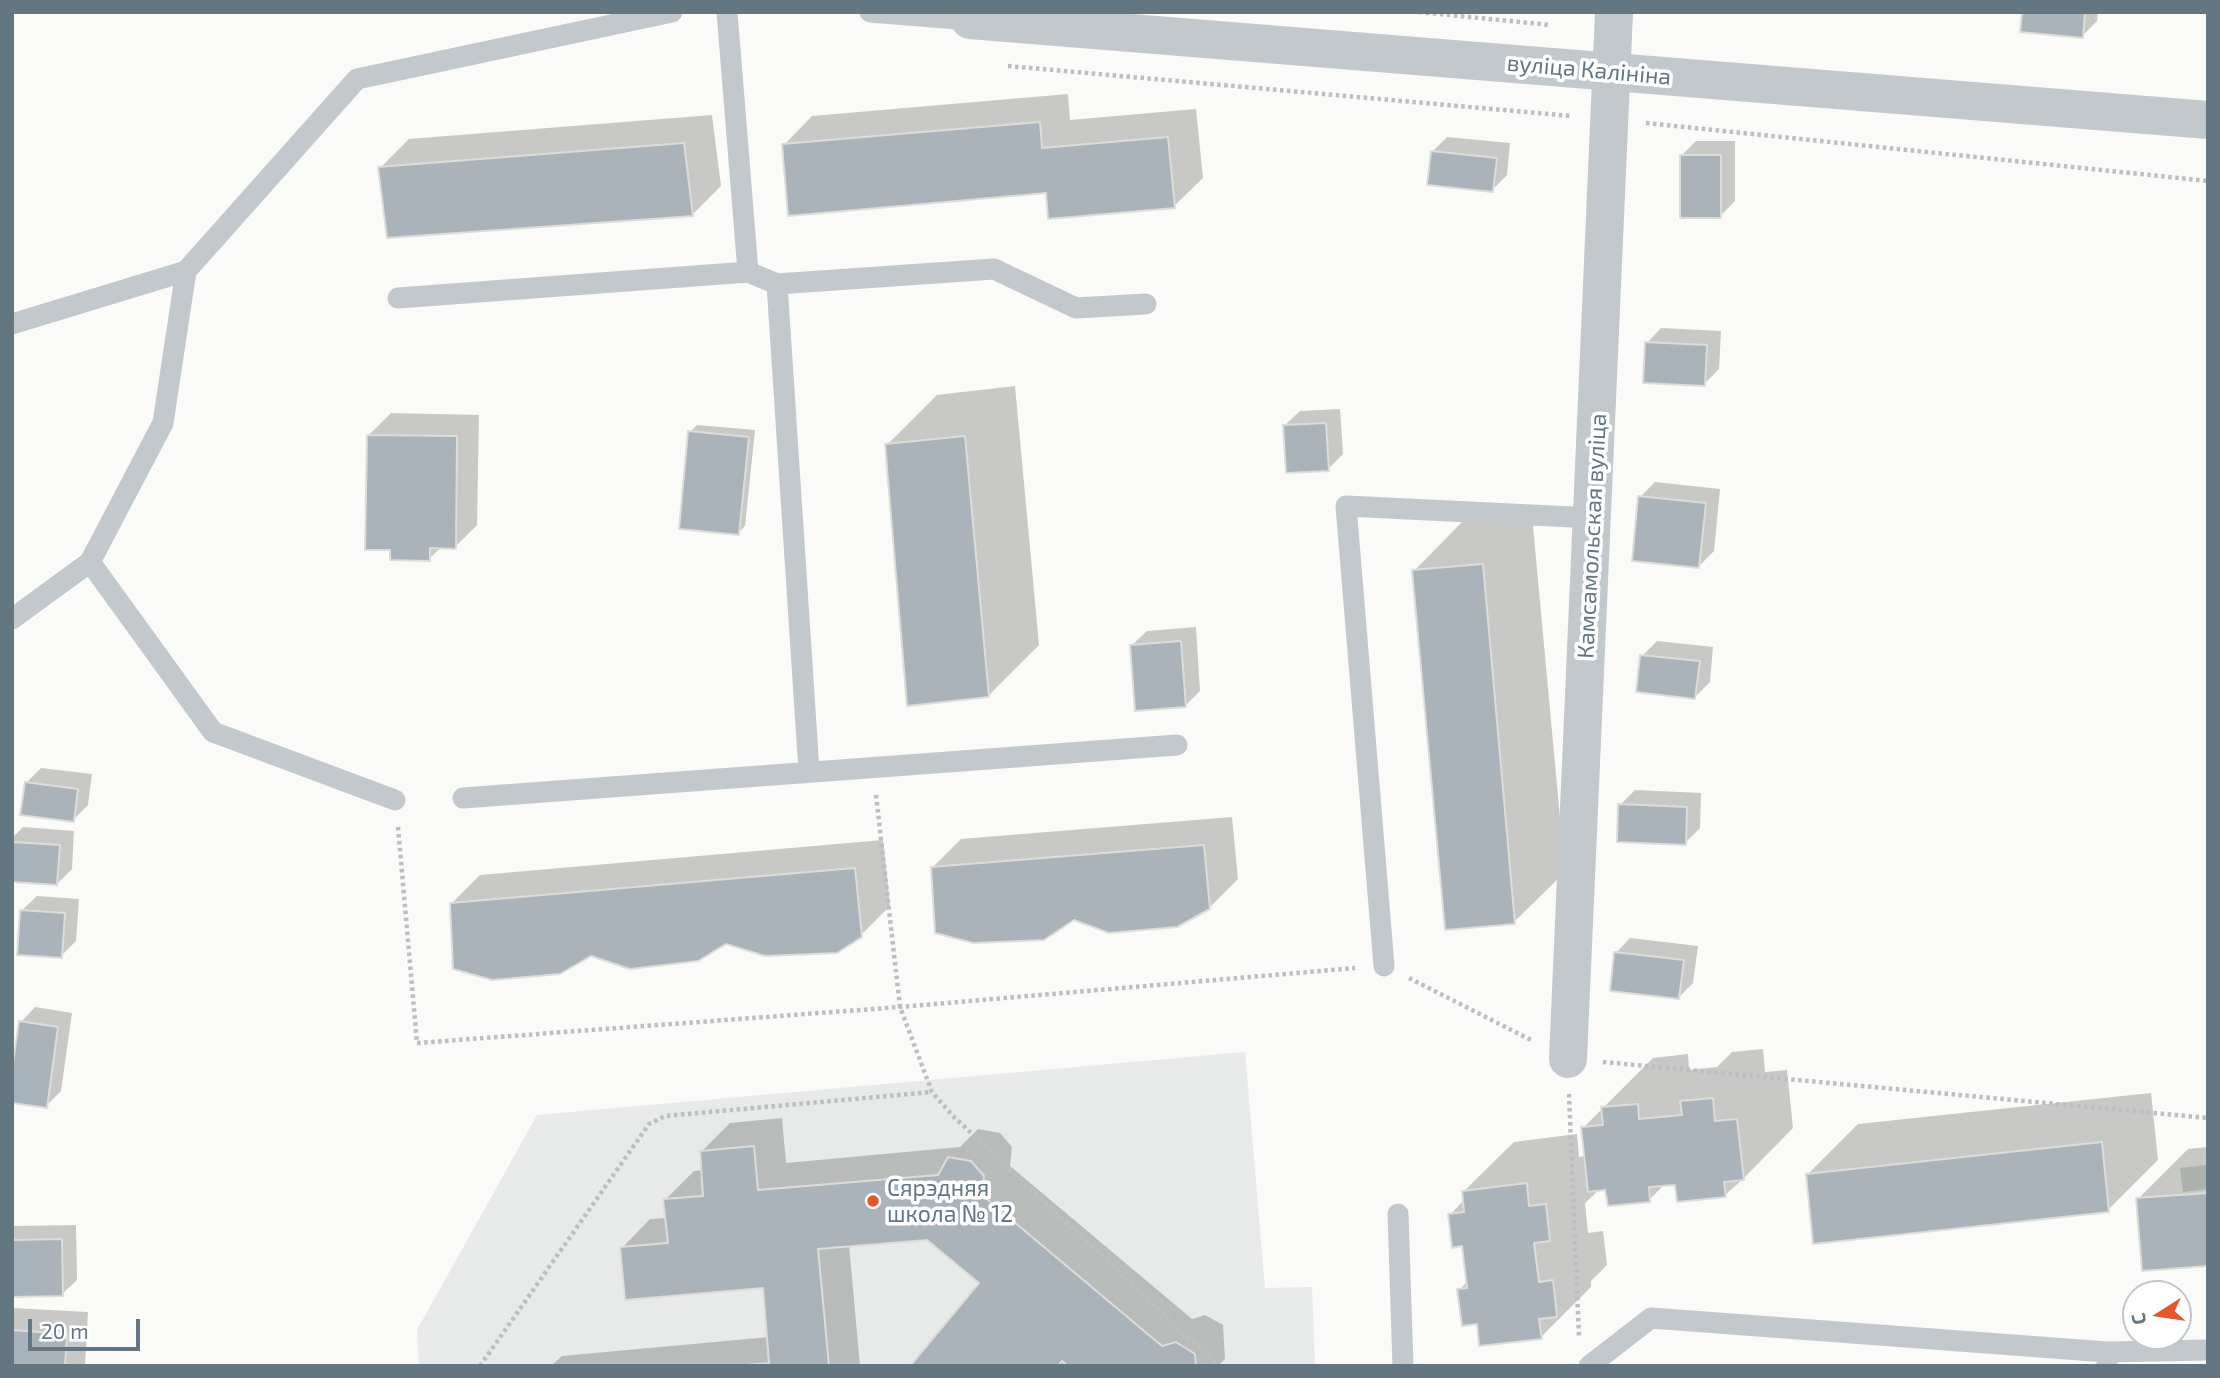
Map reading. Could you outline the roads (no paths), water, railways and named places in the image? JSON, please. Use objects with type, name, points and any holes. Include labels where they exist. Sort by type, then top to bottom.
[{"type":"street","name":"Камсамольская вуліца","points":[[1568,1059],[1594,518],[1614,12]]},
{"type":"street","name":"вуліца Калініна","points":[[970,16],[1611,72],[2208,120]]},
{"type":"lane","points":[[12,324],[186,271],[358,79],[671,12]]},
{"type":"lane","points":[[727,12],[748,272]]},
{"type":"lane","points":[[870,12],[970,16]]},
{"type":"lane","points":[[398,298],[748,272],[777,284],[994,269],[1076,308],[1146,304]]},
{"type":"lane","points":[[12,619],[90,562],[163,423],[186,271]]},
{"type":"lane","points":[[777,284],[809,771]]},
{"type":"lane","points":[[1384,966],[1346,506],[1594,518]]},
{"type":"lane","points":[[90,562],[214,732],[395,800]]},
{"type":"lane","points":[[463,798],[873,766],[1177,746]]},
{"type":"lane","points":[[1398,1214],[1403,1366]]},
{"type":"lane","points":[[1589,1366],[1651,1318],[2107,1359],[2208,1350]]},
{"type":"place","name":"Сярэдняя школа № 12","points":[[873,1201]]}]
